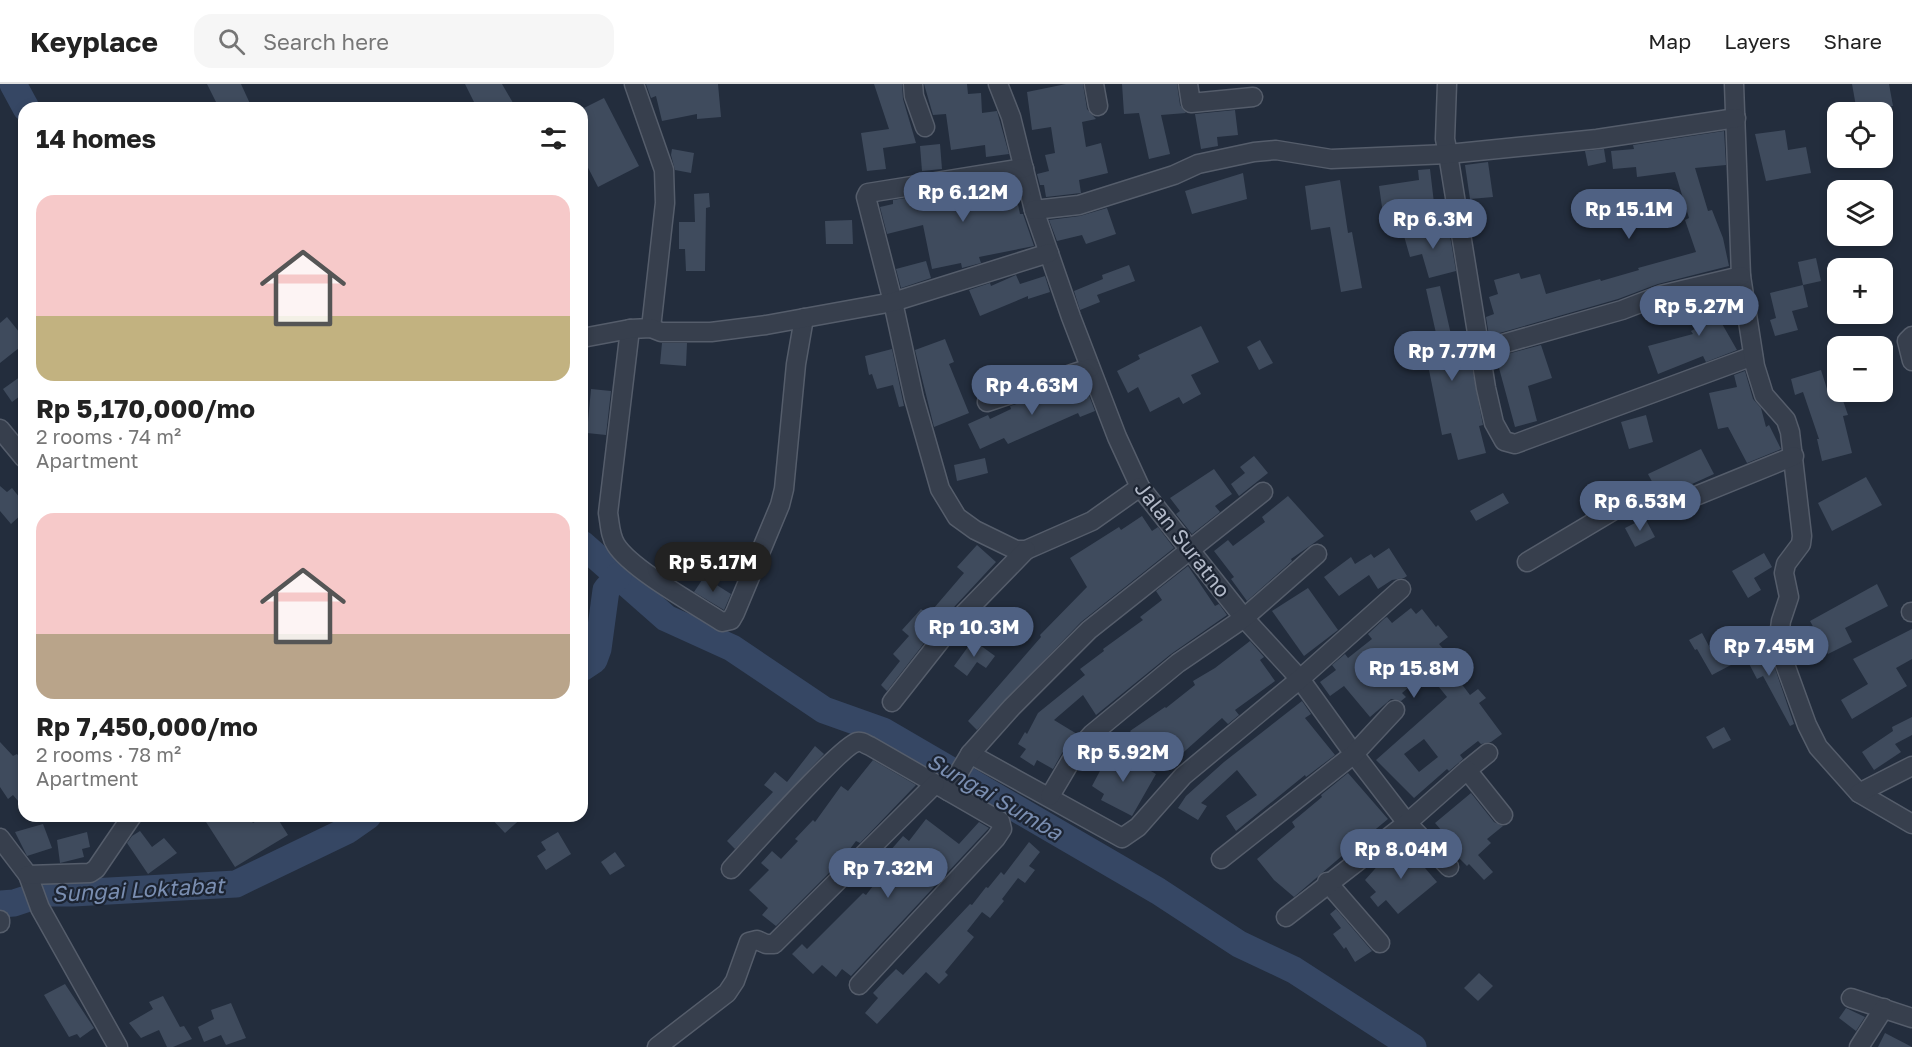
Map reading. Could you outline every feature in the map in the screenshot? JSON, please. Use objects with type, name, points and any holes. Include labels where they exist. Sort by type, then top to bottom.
[{"type":"street","points":[[634,84],[664,170],[665,185],[651,328]]},
{"type":"street","points":[[913,84],[914,96],[925,127]]},
{"type":"street","name":"Jalan Suratno","points":[[998,84],[1011,117],[1034,210],[1049,253],[1090,368],[1140,488],[1192,550],[1244,618],[1299,679],[1407,823],[1449,867]]},
{"type":"street","points":[[1094,84],[1098,106]]},
{"type":"street","points":[[1188,84],[1191,103],[1253,97]]},
{"type":"street","points":[[1447,84],[1445,139],[1486,388],[1494,423],[1504,441],[1515,444],[1753,356]]},
{"type":"street","points":[[1734,84],[1741,276],[1753,356],[1764,394],[1786,420],[1794,456],[1802,536],[1800,544],[1786,564],[1784,573],[1788,597],[1780,621],[1778,645],[1812,737],[1826,756],[1859,793],[1912,824]]},
{"type":"street","points":[[1034,210],[1079,205],[1174,175],[1214,159],[1254,152],[1276,150],[1331,159],[1448,154],[1597,139],[1736,118]]},
{"type":"street","points":[[1024,168],[867,195],[914,398],[940,489],[948,506],[957,517],[975,530],[1016,550],[1026,550]]},
{"type":"street","points":[[588,337],[630,329],[651,328],[661,332],[711,332],[893,302],[1049,253]]},
{"type":"street","points":[[1481,350],[1622,310],[1661,295],[1741,276]]},
{"type":"street","points":[[630,329],[608,513],[611,535],[629,561],[722,622],[731,620],[735,613],[780,505],[784,489],[796,364],[804,318]]},
{"type":"street","points":[[1912,336],[1907,341],[1912,361]]},
{"type":"street","points":[[987,402],[1090,368]]},
{"type":"street","points":[[0,429],[18,451]]},
{"type":"street","points":[[1527,562],[1626,503],[1635,501],[1671,506],[1794,456]]},
{"type":"street","points":[[892,702],[951,627],[1026,550],[1092,520],[1140,488]]},
{"type":"street","points":[[657,1047],[727,993],[735,981],[749,942],[757,940],[766,944],[774,944],[945,787],[1012,707],[1089,630],[1263,492]]},
{"type":"street","points":[[1050,796],[1076,752],[1092,734],[1178,663],[1244,618],[1317,554]]},
{"type":"street","points":[[968,758],[1050,796],[1118,838],[1122,838],[1138,827],[1183,776],[1299,679],[1401,589]]},
{"type":"street","points":[[1221,859],[1354,754],[1395,711]]},
{"type":"street","points":[[731,869],[828,766],[855,742],[861,742],[945,787],[1000,821],[1002,829],[859,985]]},
{"type":"street","points":[[1286,917],[1327,882],[1407,823],[1488,753]]},
{"type":"street","points":[[1859,793],[1912,766]]},
{"type":"street","points":[[1467,771],[1503,815]]},
{"type":"street","points":[[29,878],[90,873],[96,869],[128,822]]},
{"type":"street","points":[[0,838],[29,878],[40,908],[118,1047]]},
{"type":"street","points":[[1327,882],[1380,943]]},
{"type":"street","points":[[1851,998],[1912,1018]]},
{"type":"street","points":[[1859,1047],[1884,1008]]},
{"type":"building","points":[[207,84],[241,84],[249,102],[216,102]]},
{"type":"building","points":[[465,84],[502,84],[512,102],[474,102]]},
{"type":"building","points":[[646,84],[718,84],[721,117],[697,119],[697,114],[662,121],[656,96],[651,98]]},
{"type":"building","points":[[874,84],[902,84],[903,99],[916,143],[883,148],[886,169],[867,171],[861,133],[889,129]]},
{"type":"building","points":[[924,84],[967,84],[968,94],[981,93],[982,113],[997,111],[1009,154],[986,157],[985,145],[951,150],[946,114],[933,115]]},
{"type":"building","points":[[1066,84],[1083,84],[1087,109],[1096,119],[1082,122],[1086,147],[1101,143],[1108,173],[1079,180],[1081,193],[1046,197],[1044,185],[1040,185],[1037,174],[1049,171],[1045,155],[1055,153],[1051,127],[1032,130],[1027,92]]},
{"type":"building","points":[[1122,84],[1177,84],[1180,105],[1186,113],[1161,115],[1170,154],[1149,159],[1139,113],[1124,114]]},
{"type":"building","points":[[1852,84],[1889,84],[1892,102],[1855,102]]},
{"type":"building","points":[[604,98],[639,166],[598,187],[588,168],[588,106]]},
{"type":"building","points":[[1235,110],[1238,135],[1217,137],[1218,146],[1201,149],[1195,114]]},
{"type":"building","points":[[1785,130],[1788,150],[1806,147],[1811,173],[1766,181],[1755,134]]},
{"type":"building","points":[[1724,131],[1726,165],[1695,168],[1708,211],[1712,210],[1723,238],[1729,266],[1658,284],[1618,299],[1489,336],[1486,317],[1494,314],[1489,297],[1498,294],[1494,280],[1519,273],[1521,279],[1540,274],[1546,294],[1600,279],[1601,281],[1696,252],[1685,220],[1689,218],[1675,172],[1637,177],[1636,167],[1613,169],[1611,151],[1634,149],[1633,145]]},
{"type":"building","points":[[940,144],[942,169],[922,171],[920,146]]},
{"type":"building","points":[[672,149],[694,153],[691,173],[675,170],[671,155]]},
{"type":"building","points":[[1604,149],[1606,162],[1588,166],[1585,151]]},
{"type":"building","points":[[1488,162],[1493,197],[1470,199],[1465,165]]},
{"type":"building","points":[[1430,169],[1434,203],[1383,214],[1379,186],[1419,180],[1418,170]]},
{"type":"building","points":[[1243,173],[1247,199],[1192,214],[1185,191]]},
{"type":"building","points":[[1340,180],[1348,233],[1352,232],[1362,288],[1341,292],[1330,227],[1311,230],[1305,186]]},
{"type":"building","points":[[1013,181],[1020,214],[1023,214],[1034,246],[979,257],[981,263],[962,268],[961,263],[932,269],[923,225],[887,234],[880,207],[893,204],[893,200]]},
{"type":"building","points":[[709,193],[710,207],[706,208],[705,271],[686,271],[685,249],[679,249],[679,222],[695,222],[694,194]]},
{"type":"building","points":[[1107,208],[1116,234],[1086,244],[1082,235],[1057,241],[1049,220],[1080,216]]},
{"type":"building","points":[[852,220],[853,244],[826,244],[825,221]]},
{"type":"building","points":[[1448,224],[1456,271],[1429,278],[1422,254],[1410,257],[1404,236]]},
{"type":"building","points":[[1816,258],[1821,281],[1803,285],[1798,262]]},
{"type":"building","points":[[926,261],[931,278],[901,288],[896,269]]},
{"type":"building","points":[[1129,265],[1135,281],[1097,295],[1100,302],[1080,310],[1074,291],[1103,279],[1102,275]]},
{"type":"building","points":[[1016,275],[1020,284],[1045,276],[1050,292],[1028,299],[1028,296],[980,316],[969,290],[990,283],[991,286]]},
{"type":"building","points":[[1803,285],[1808,307],[1792,311],[1798,330],[1775,336],[1770,320],[1776,318],[1770,293]]},
{"type":"building","points":[[1440,286],[1452,339],[1466,336],[1483,425],[1479,426],[1486,453],[1458,460],[1451,433],[1442,435],[1428,365],[1417,368],[1413,347],[1438,342],[1426,289]]},
{"type":"building","points":[[1732,290],[1735,309],[1717,315],[1737,350],[1706,362],[1703,356],[1658,374],[1648,346],[1693,334],[1691,331],[1706,323],[1697,298]]},
{"type":"building","points":[[7,317],[18,331],[18,349],[0,363],[0,323]]},
{"type":"building","points":[[1201,326],[1219,362],[1191,375],[1201,394],[1183,404],[1179,397],[1150,412],[1138,387],[1128,393],[1117,371],[1140,359],[1138,355]]},
{"type":"building","points":[[945,339],[954,362],[949,364],[969,413],[934,427],[915,350]]},
{"type":"building","points":[[1260,340],[1273,363],[1259,370],[1247,347]]},
{"type":"building","points":[[662,343],[687,343],[686,366],[660,364]]},
{"type":"building","points":[[1541,345],[1552,378],[1528,386],[1537,421],[1515,427],[1496,357]]},
{"type":"building","points":[[892,349],[904,406],[899,407],[893,385],[877,389],[872,374],[869,375],[865,356]]},
{"type":"building","points":[[1821,370],[1827,389],[1827,402],[1843,402],[1848,415],[1843,416],[1852,453],[1822,461],[1817,439],[1819,439],[1803,392],[1795,395],[1791,379]]},
{"type":"building","points":[[1745,371],[1753,399],[1761,408],[1766,427],[1769,425],[1781,449],[1747,463],[1728,427],[1718,429],[1709,393],[1737,387],[1734,375]]},
{"type":"building","points":[[18,378],[18,398],[12,402],[3,389]]},
{"type":"building","points":[[1084,382],[1095,411],[1080,417],[1078,413],[1008,444],[1004,438],[980,449],[968,424],[988,415],[990,419],[1011,409],[1010,406]]},
{"type":"building","points":[[591,389],[611,391],[606,435],[588,433]]},
{"type":"building","points":[[1646,415],[1653,442],[1629,449],[1621,422]]},
{"type":"building","points":[[1701,449],[1714,474],[1670,494],[1658,493],[1648,474]]},
{"type":"building","points":[[1254,456],[1268,473],[1239,496],[1231,484],[1245,473],[1240,467]]},
{"type":"building","points":[[985,458],[988,473],[957,481],[954,465]]},
{"type":"building","points":[[1214,469],[1232,494],[1215,506],[1220,512],[1192,534],[1176,514],[1180,511],[1170,498]]},
{"type":"building","points":[[1866,477],[1882,505],[1832,531],[1818,503]]},
{"type":"building","points":[[0,486],[7,492],[12,488],[18,496],[18,518],[11,524],[0,511]]},
{"type":"building","points":[[1503,493],[1509,503],[1476,521],[1470,511]]},
{"type":"building","points":[[1288,496],[1324,536],[1291,559],[1292,561],[1247,601],[1231,579],[1234,577],[1214,551],[1228,540],[1233,546],[1265,522],[1262,517]]},
{"type":"building","points":[[1142,516],[1152,531],[1158,527],[1174,548],[1081,622],[977,730],[968,721],[1041,637],[1040,635],[1087,587],[1070,558],[1119,527],[1121,530]]},
{"type":"building","points":[[1645,518],[1655,537],[1635,547],[1625,528]]},
{"type":"building","points":[[977,545],[996,562],[942,620],[887,691],[881,685],[900,661],[893,654],[909,636],[902,630],[921,609],[928,615],[964,573],[957,567]]},
{"type":"building","points":[[1389,548],[1407,576],[1404,578],[1392,580],[1378,589],[1369,575],[1339,596],[1324,577],[1351,557],[1355,564],[1371,554],[1374,558]]},
{"type":"building","points":[[1764,553],[1772,567],[1754,578],[1761,590],[1748,598],[1732,571]]},
{"type":"building","points":[[1188,566],[1215,606],[1219,604],[1227,615],[1171,654],[1096,715],[1083,695],[1054,720],[1077,734],[1066,746],[1053,769],[1037,760],[1034,766],[1020,757],[1026,749],[1018,744],[1025,732],[1027,734],[1038,713],[1085,675],[1080,669],[1143,620],[1140,617],[1162,600],[1156,591]]},
{"type":"building","points":[[704,577],[731,594],[724,610],[694,592]]},
{"type":"building","points":[[1877,584],[1888,606],[1845,628],[1852,642],[1828,654],[1810,621]]},
{"type":"building","points":[[1308,588],[1338,630],[1304,656],[1272,611]]},
{"type":"building","points":[[1411,608],[1416,614],[1422,609],[1436,627],[1438,625],[1448,637],[1439,644],[1448,654],[1435,665],[1450,684],[1457,678],[1470,695],[1478,689],[1486,698],[1479,703],[1502,734],[1491,742],[1481,744],[1478,741],[1460,755],[1463,759],[1449,771],[1447,769],[1414,798],[1376,760],[1447,697],[1430,676],[1425,681],[1421,677],[1402,693],[1406,697],[1401,701],[1391,699],[1370,717],[1344,686],[1330,696],[1320,682],[1336,670],[1332,665],[1345,654],[1348,658],[1372,639],[1368,634],[1385,618],[1387,617],[1392,623]],"holes":[[[1424,739],[1438,757],[1419,772],[1404,754]]]},
{"type":"building","points":[[1912,629],[1912,659],[1896,668],[1907,686],[1852,719],[1841,700],[1868,684],[1853,659]]},
{"type":"building","points":[[1702,633],[1710,648],[1719,643],[1731,665],[1712,675],[1689,640]]},
{"type":"building","points":[[973,640],[995,656],[986,668],[977,662],[967,676],[954,666]]},
{"type":"building","points":[[1250,641],[1264,657],[1260,660],[1275,681],[1235,710],[1239,715],[1228,724],[1222,718],[1167,767],[1162,763],[1160,768],[1130,731],[1166,708],[1195,685],[1193,681],[1215,668]]},
{"type":"building","points":[[1767,645],[1794,724],[1790,726],[1763,676],[1757,679],[1745,656]]},
{"type":"building","points":[[1302,701],[1311,714],[1305,718],[1335,755],[1306,777],[1305,775],[1236,831],[1226,816],[1257,795],[1237,770],[1201,803],[1207,806],[1198,820],[1178,808],[1186,796],[1224,762]]},
{"type":"building","points":[[1912,717],[1912,735],[1895,744],[1901,752],[1874,770],[1862,752],[1893,731],[1892,727]]},
{"type":"building","points":[[1724,727],[1731,740],[1713,749],[1706,737]]},
{"type":"building","points":[[0,742],[13,756],[18,755],[18,801],[13,795],[8,799],[0,787]]},
{"type":"building","points":[[815,746],[824,754],[735,849],[727,841],[773,792],[764,785],[775,772],[787,782]]},
{"type":"building","points":[[1110,752],[1126,761],[1121,754],[1156,774],[1132,816],[1101,800],[1104,794],[1092,786]]},
{"type":"building","points":[[873,760],[916,785],[860,843],[856,841],[840,862],[776,926],[762,915],[768,908],[749,890],[769,870],[761,863],[772,851],[781,859],[798,841],[795,839],[813,820],[815,822],[841,786],[848,791]]},
{"type":"building","points":[[1348,773],[1388,819],[1359,843],[1360,845],[1345,857],[1343,855],[1294,897],[1274,880],[1257,859],[1295,827],[1292,822]]},
{"type":"building","points":[[1471,793],[1494,822],[1503,826],[1487,839],[1491,843],[1478,855],[1493,872],[1484,880],[1452,851],[1456,847],[1435,823]]},
{"type":"building","points":[[926,819],[959,844],[979,822],[989,828],[851,976],[842,969],[836,977],[822,965],[813,974],[792,954],[802,944],[807,949],[863,893],[866,895],[883,873],[876,867],[903,836],[909,841]]},
{"type":"building","points":[[206,822],[280,822],[288,835],[235,867]]},
{"type":"building","points":[[495,822],[517,822],[505,833]]},
{"type":"building","points":[[43,824],[52,848],[27,856],[15,832]]},
{"type":"building","points":[[140,831],[152,847],[164,838],[177,853],[148,874],[127,843]]},
{"type":"building","points":[[87,832],[90,847],[82,849],[84,857],[60,863],[57,840]]},
{"type":"building","points":[[558,832],[571,854],[546,870],[537,856],[546,850],[541,842]]},
{"type":"building","points":[[1029,842],[1040,852],[1029,866],[1035,870],[1025,883],[1018,878],[990,918],[982,912],[967,931],[974,937],[945,972],[948,975],[939,984],[926,972],[877,1024],[865,1013],[878,998],[873,993],[896,969],[903,975],[1001,872],[1004,875]]},
{"type":"building","points":[[1410,846],[1419,857],[1422,855],[1430,864],[1425,868],[1437,882],[1398,914],[1386,900],[1378,907],[1370,897],[1376,892],[1365,880],[1390,852],[1396,858]]},
{"type":"building","points":[[615,852],[625,866],[610,875],[601,862]]},
{"type":"building","points":[[1336,909],[1372,951],[1355,962],[1346,947],[1344,949],[1333,934],[1341,928],[1330,914]]},
{"type":"building","points":[[1479,973],[1493,986],[1478,1001],[1464,988]]},
{"type":"building","points":[[65,984],[94,1028],[80,1038],[77,1034],[69,1037],[44,995]]},
{"type":"building","points":[[163,996],[180,1027],[184,1026],[192,1039],[173,1047],[167,1047],[159,1030],[141,1038],[129,1023],[153,1009],[149,1002]]},
{"type":"building","points":[[231,1003],[246,1038],[226,1045],[221,1035],[204,1042],[198,1027],[214,1019],[211,1010]]},
{"type":"building","points":[[1846,1008],[1865,1017],[1856,1031],[1839,1018]]},
{"type":"building","points":[[1885,1033],[1912,1047],[1878,1047]]},
{"type":"waterway","name":"Sungai Sumba","points":[[13,84],[23,102]]},
{"type":"waterway","name":"Sungai Sumba","points":[[588,549],[666,618],[732,648],[824,710],[883,731],[1158,891],[1239,944],[1294,970],[1413,1047]]},
{"type":"waterway","name":"Sungai Loktabat","points":[[588,664],[594,660],[598,649],[606,590],[618,576]]},
{"type":"waterway","name":"Sungai Loktabat","points":[[0,904],[14,903],[44,893],[236,884],[348,830],[359,822]]}]
